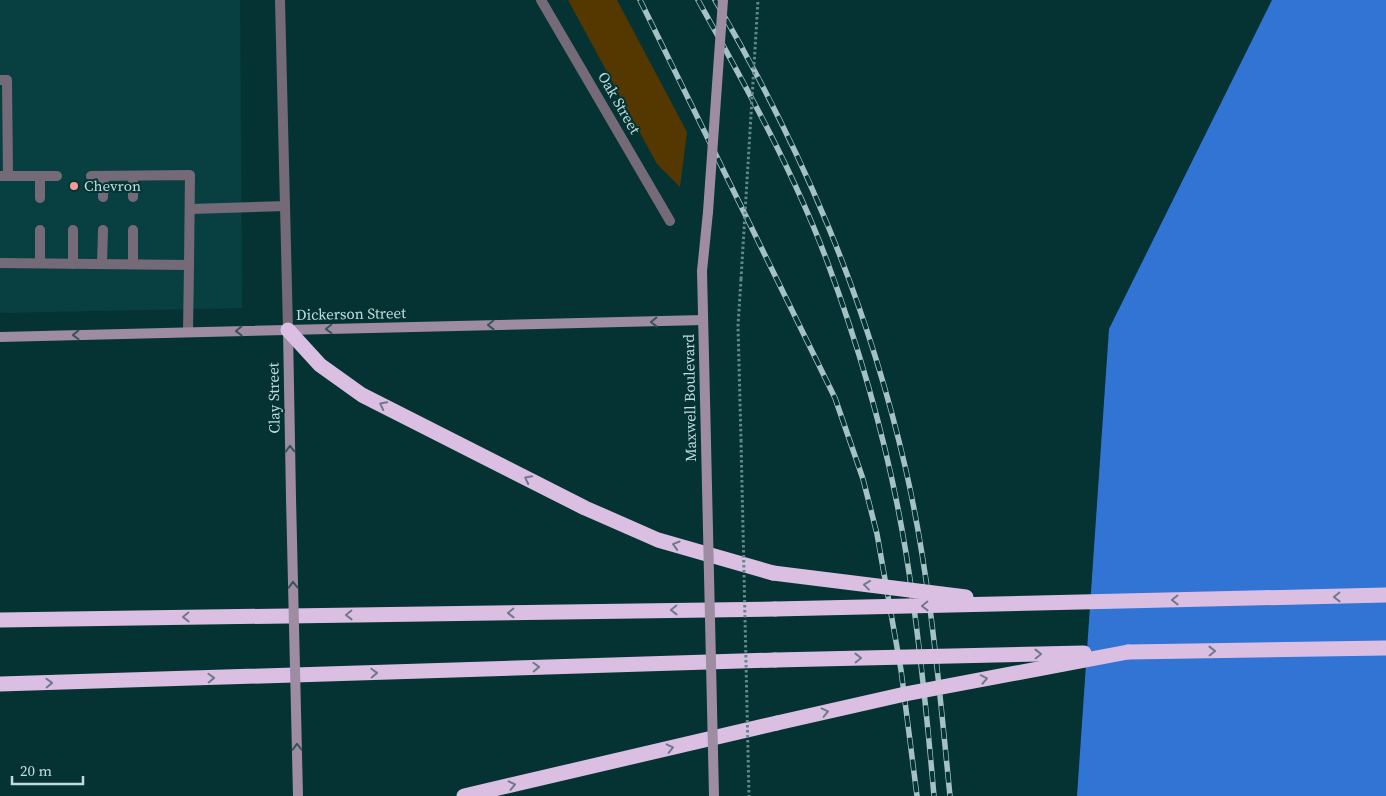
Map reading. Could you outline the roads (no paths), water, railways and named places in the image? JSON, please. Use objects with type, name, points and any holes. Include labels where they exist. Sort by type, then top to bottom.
[{"type":"highway","points":[[288,330],[320,365],[362,394],[585,508],[658,540],[773,573],[1020,604]]},
{"type":"highway","points":[[0,620],[775,609],[1386,596]]},
{"type":"highway","points":[[0,684],[775,660],[1386,648]]},
{"type":"highway","points":[[464,796],[905,694],[1128,652]]},
{"type":"main road","name":"Maxwell Boulevard","points":[[714,796],[702,271],[723,0]]},
{"type":"main road","name":"Dickerson Street","points":[[0,337],[702,320]]},
{"type":"main road","name":"Clay Street","points":[[288,330],[298,796]]},
{"type":"street","name":"Clay Street","points":[[280,0],[288,330]]},
{"type":"street","name":"Oak Street","points":[[541,0],[670,221]]},
{"type":"street","points":[[3,80],[4,176],[57,176]]},
{"type":"street","points":[[91,176],[190,175],[188,332]]},
{"type":"street","points":[[40,176],[40,198]]},
{"type":"street","points":[[103,197],[104,176]]},
{"type":"street","points":[[133,176],[133,197]]},
{"type":"street","points":[[190,209],[285,206]]},
{"type":"street","points":[[40,230],[40,263]]},
{"type":"street","points":[[73,230],[73,264]]},
{"type":"street","points":[[102,264],[103,230]]},
{"type":"street","points":[[133,230],[133,264]]},
{"type":"street","points":[[0,263],[189,265]]},
{"type":"water","points":[[1272,0],[1386,0],[1386,796],[1077,796],[1109,329]]},
{"type":"railway","points":[[640,0],[835,398],[863,479],[877,534],[901,670],[917,796]]},
{"type":"railway","points":[[698,0],[784,161],[814,227],[840,296],[874,405],[892,479],[906,553],[922,674],[934,796]]},
{"type":"railway","points":[[715,0],[747,56],[803,169],[851,284],[871,343],[889,404],[914,507],[933,630],[950,796]]},
{"type":"place","name":"Chevron","points":[[74,186]]}]
